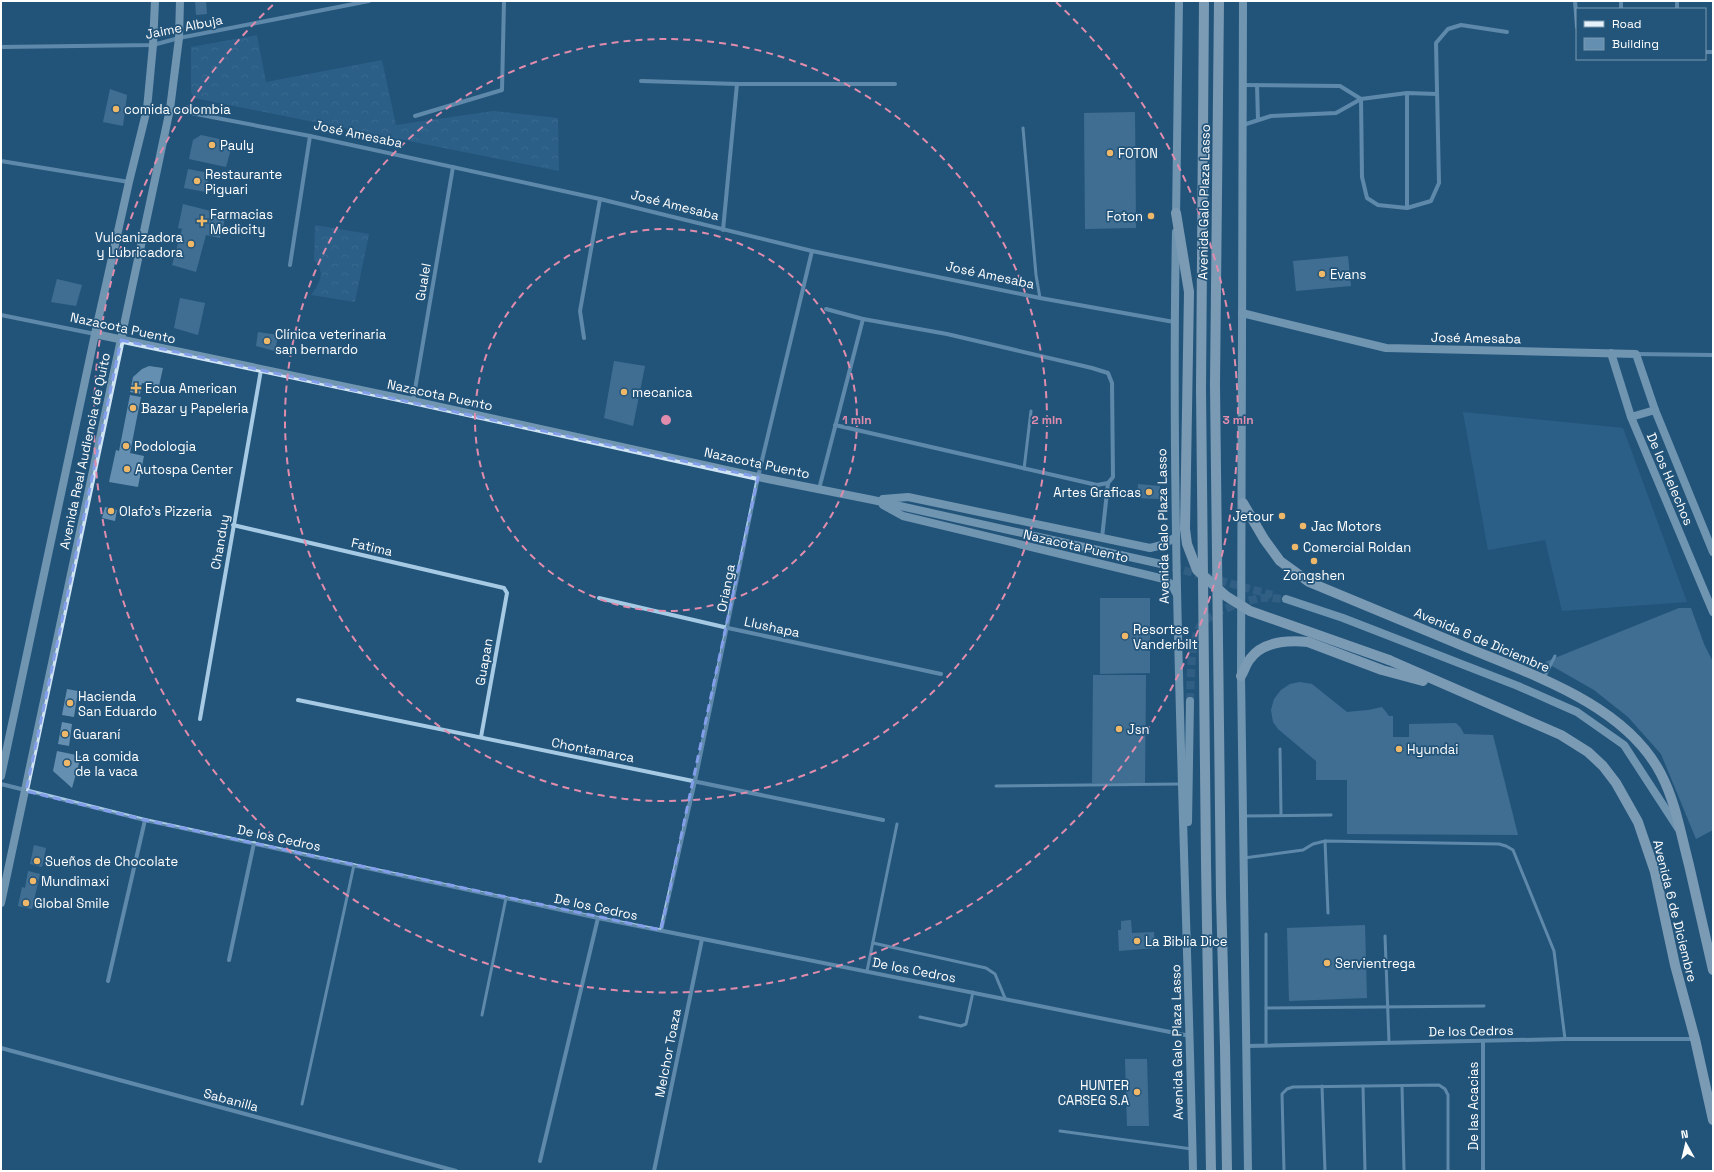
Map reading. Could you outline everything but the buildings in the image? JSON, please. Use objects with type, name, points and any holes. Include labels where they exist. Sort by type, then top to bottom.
[{"type":"main road","name":"Avenida Real Audiencia de Quito","points":[[1,776],[95,334],[147,109],[153,45],[155,1]]},
{"type":"main road","name":"Avenida Real Audiencia de Quito","points":[[1,903],[170,109],[179,38],[180,1]]},
{"type":"main road","name":"Avenida Galo Plaza Lasso","points":[[1179,1],[1174,322],[1176,594],[1193,1171]]},
{"type":"main road","name":"Avenida Galo Plaza Lasso","points":[[1204,1],[1201,389],[1211,1171]]},
{"type":"main road","name":"Avenida Galo Plaza Lasso","points":[[1219,1],[1215,385],[1221,896],[1227,1171]]},
{"type":"main road","points":[[1243,1],[1243,503],[1241,676],[1248,1171]]},
{"type":"main road","points":[[1176,213],[1189,292],[1185,529],[1187,544],[1197,570],[1226,596],[1250,611],[1389,660],[1452,689]]},
{"type":"main road","name":"José Amesaba","points":[[1242,314],[1386,348],[1636,354]]},
{"type":"main road","name":"Nazacota Puento","points":[[95,334],[260,370],[413,401],[758,477],[874,500],[1161,564]]},
{"type":"main road","name":"De los Helechos","points":[[1611,353],[1631,417],[1713,612]]},
{"type":"main road","name":"De los Helechos","points":[[1636,354],[1655,410],[1713,552]]},
{"type":"main road","points":[[1631,417],[1655,410]]},
{"type":"main road","points":[[874,500],[908,497],[1150,548],[1162,545],[1176,537]]},
{"type":"main road","name":"Nazacota Puento","points":[[874,500],[903,516],[1164,579],[1171,584],[1176,594]]},
{"type":"main road","name":"Avenida 6 de Diciembre","points":[[1243,503],[1264,539],[1280,561],[1309,582],[1544,680],[1587,701],[1612,719],[1638,742],[1650,757],[1661,775],[1673,804],[1681,832],[1713,970]]},
{"type":"main road","name":"Avenida 6 de Diciembre","points":[[1286,599],[1343,618],[1504,681],[1577,712],[1624,745],[1681,832]]},
{"type":"main road","points":[[1241,676],[1250,659],[1262,648],[1272,644],[1295,641],[1308,642],[1382,670],[1452,689]]},
{"type":"main road","name":"Avenida 6 de Diciembre","points":[[1452,689],[1561,735],[1588,752],[1603,766],[1616,783],[1638,822],[1655,872],[1675,964],[1695,1039],[1713,1120]]},
{"type":"main road","points":[[1186,914],[1190,701]]},
{"type":"street","name":"Jaime Albuja","points":[[1,47],[153,45],[179,38],[369,1]]},
{"type":"street","points":[[415,116],[502,90],[504,1]]},
{"type":"street","points":[[1362,99],[1362,177],[1367,198],[1378,205],[1407,208],[1431,201],[1439,183],[1436,43],[1448,29],[1461,25],[1506,32]]},
{"type":"street","points":[[641,81],[737,84],[895,84]]},
{"type":"street","points":[[723,230],[737,84]]},
{"type":"street","points":[[1243,85],[1340,86],[1362,99]]},
{"type":"street","points":[[1257,85],[1258,120]]},
{"type":"street","points":[[1243,125],[1271,116],[1336,114],[1362,99],[1407,93],[1437,94]]},
{"type":"street","points":[[1407,93],[1407,208]]},
{"type":"street","name":"José Amesaba","points":[[170,109],[310,136],[600,199],[812,251],[1040,298],[1174,322]]},
{"type":"street","points":[[290,265],[310,136]]},
{"type":"street","points":[[1,161],[129,182]]},
{"type":"street","name":"Gualel","points":[[413,401],[453,167]]},
{"type":"street","points":[[584,338],[580,311],[600,199]]},
{"type":"street","name":"Orianga","points":[[661,930],[728,628],[758,477],[812,251]]},
{"type":"street","points":[[826,308],[863,318],[947,334],[1092,368],[1108,374],[1112,383],[1114,473],[1113,477],[1108,482],[1097,485],[835,425]]},
{"type":"street","name":"Nazacota Puento","points":[[1,315],[95,334]]},
{"type":"street","points":[[819,489],[863,318]]},
{"type":"street","name":"José Amesaba","points":[[1636,354],[1713,355]]},
{"type":"street","name":"Chanduy","points":[[200,719],[260,370]]},
{"type":"street","points":[[1102,538],[1108,482]]},
{"type":"street","name":"Fatima","points":[[233,525],[504,588],[506,590]]},
{"type":"street","name":"Guapan","points":[[481,738],[507,593],[506,590]]},
{"type":"street","name":"Llushapa","points":[[599,598],[728,628],[941,674]]},
{"type":"street","name":"Chontamarca","points":[[298,700],[883,820]]},
{"type":"street","name":"De los Cedros","points":[[1,784],[145,820],[598,918],[1190,1036]]},
{"type":"street","points":[[108,981],[145,820]]},
{"type":"street","points":[[229,960],[254,843]]},
{"type":"street","points":[[540,1161],[598,918]]},
{"type":"street","name":"Melchor Toaza","points":[[654,1171],[702,939]]},
{"type":"street","name":"De los Cedros","points":[[1247,1046],[1565,1039],[1695,1039]]},
{"type":"street","name":"De las Acacias","points":[[1483,1041],[1483,1171]]},
{"type":"street","name":"Sabanilla","points":[[1,1048],[456,1171]]},
{"type":"lane","points":[[1023,128],[1036,275],[1040,298]]},
{"type":"lane","points":[[1024,469],[1031,412]]},
{"type":"lane","points":[[1544,680],[1555,656]]},
{"type":"lane","points":[[1280,749],[1281,815]]},
{"type":"lane","points":[[996,786],[1181,784]]},
{"type":"lane","points":[[1244,816],[1331,815]]},
{"type":"lane","points":[[867,971],[897,824]]},
{"type":"lane","points":[[1244,858],[1303,850],[1313,844],[1325,841],[1499,844],[1506,846],[1513,850],[1554,951],[1565,1039]]},
{"type":"lane","points":[[1325,841],[1328,913]]},
{"type":"lane","points":[[302,1104],[354,865]]},
{"type":"lane","points":[[482,1015],[506,898]]},
{"type":"lane","points":[[1266,934],[1266,1045]]},
{"type":"lane","points":[[1385,936],[1389,1042]]},
{"type":"lane","points":[[873,943],[986,968],[995,974],[1005,998]]},
{"type":"lane","points":[[920,1017],[960,1026],[966,1024],[973,992]]},
{"type":"lane","points":[[1266,1008],[1484,1006]]},
{"type":"lane","points":[[1284,1171],[1282,1094],[1287,1089],[1293,1087],[1322,1086],[1439,1085],[1445,1089],[1448,1095],[1448,1171]]},
{"type":"lane","points":[[1322,1086],[1325,1171]]},
{"type":"lane","points":[[1363,1086],[1365,1171]]},
{"type":"lane","points":[[1402,1086],[1404,1171]]},
{"type":"lane","points":[[1060,1131],[1192,1149]]},
{"type":"highlighted area","points":[[121,340],[758,477],[661,930],[145,820],[26,791]]},
{"type":"green space","points":[[257,35],[266,82],[382,60],[396,125],[493,111],[558,118],[559,171],[194,98],[191,92],[191,47]]},
{"type":"green space","points":[[315,225],[369,234],[355,302],[311,295],[319,282],[321,273],[318,264],[314,260]]},
{"type":"green space","points":[[1463,412],[1623,428],[1687,602],[1562,611],[1545,540],[1488,550]]},
{"type":"tunnel","points":[[1161,564],[1272,595]]},
{"type":"tunnel","points":[[1190,701],[1194,644],[1196,635],[1203,622],[1218,612],[1246,601],[1265,598],[1286,599]]},
{"type":"place","name":"comida colombia","points":[[116,109]]},
{"type":"place","name":"Pauly","points":[[212,145]]},
{"type":"place","name":"FOTON","points":[[1110,153]]},
{"type":"place","name":"Restaurante Piguari","points":[[197,181]]},
{"type":"place","name":"Foton","points":[[1151,216]]},
{"type":"place","name":"Farmacias Medicity","points":[[202,221]]},
{"type":"place","name":"Vulcanizadora y Lubricadora","points":[[191,244]]},
{"type":"place","name":"Evans","points":[[1322,274]]},
{"type":"place","name":"Clínica veterinaria san bernardo","points":[[267,341]]},
{"type":"place","name":"Ecua American","points":[[136,388]]},
{"type":"place","name":"mecanica","points":[[624,392]]},
{"type":"place","name":"Bazar y Papeleria","points":[[133,408]]},
{"type":"place","name":"Podologia","points":[[126,446]]},
{"type":"place","name":"Autospa Center","points":[[127,469]]},
{"type":"place","name":"Artes Graficas","points":[[1149,492]]},
{"type":"place","name":"Olafo's Pizzeria","points":[[111,511]]},
{"type":"place","name":"Jetour","points":[[1282,516]]},
{"type":"place","name":"Jac Motors","points":[[1303,526]]},
{"type":"place","name":"Comercial Roldan","points":[[1295,547]]},
{"type":"place","name":"Zongshen","points":[[1314,561]]},
{"type":"place","name":"Resortes Vanderbilt","points":[[1125,636]]},
{"type":"place","name":"Hacienda San Eduardo","points":[[70,703]]},
{"type":"place","name":"Jsn","points":[[1119,729]]},
{"type":"place","name":"Guaraní","points":[[65,734]]},
{"type":"place","name":"Hyundai","points":[[1399,749]]},
{"type":"place","name":"La comida de la vaca","points":[[67,763]]},
{"type":"place","name":"Sueños de Chocolate","points":[[37,861]]},
{"type":"place","name":"Mundimaxi","points":[[33,881]]},
{"type":"place","name":"Global Smile","points":[[26,903]]},
{"type":"place","name":"La Biblia Dice","points":[[1137,941]]},
{"type":"place","name":"Servientrega","points":[[1327,963]]},
{"type":"place","name":"HUNTER CARSEG S.A","points":[[1137,1092]]}]
